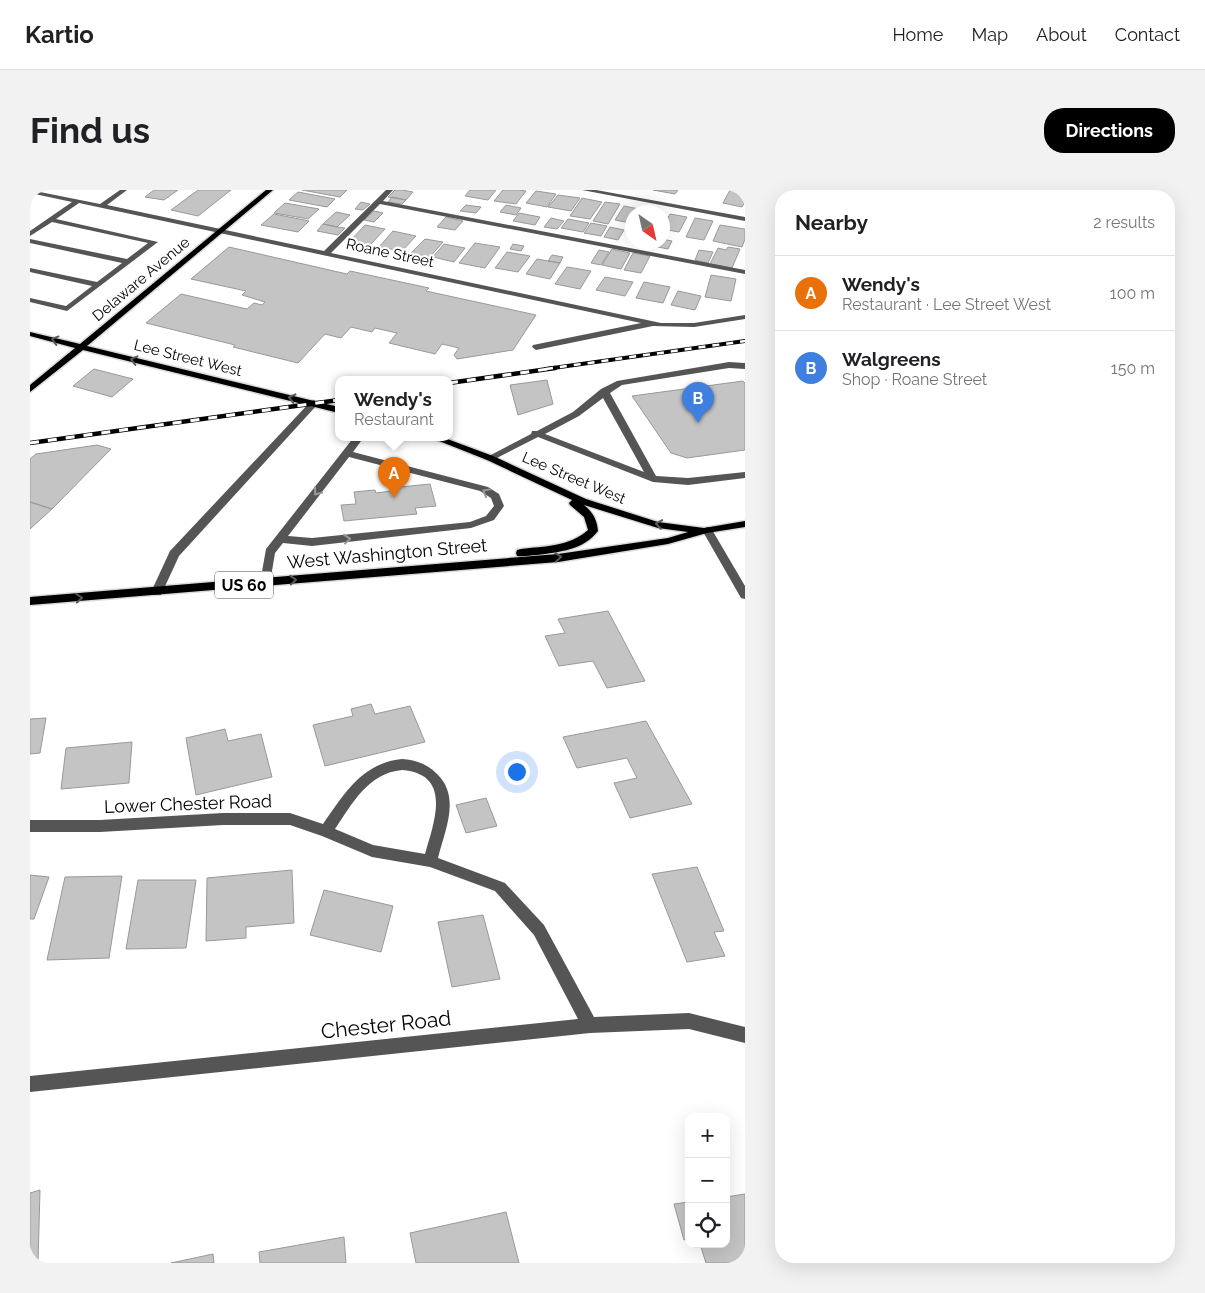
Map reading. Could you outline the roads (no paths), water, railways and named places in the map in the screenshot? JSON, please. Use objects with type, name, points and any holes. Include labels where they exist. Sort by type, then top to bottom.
[{"type":"main road","name":"Delaware Avenue","points":[[30,389],[270,190]]},
{"type":"main road","name":"Lee Street West","points":[[30,334],[335,409]]},
{"type":"main road","name":"Lee Street West","points":[[445,441],[490,458],[582,501],[631,518],[658,525],[707,530]]},
{"type":"main road","points":[[457,565],[508,554],[571,546],[586,539],[593,531],[594,520],[588,513],[555,489]]},
{"type":"main road","name":"West Washington Street","points":[[30,601],[558,558],[668,541],[707,530],[745,524]]},
{"type":"street","points":[[101,206],[124,190]]},
{"type":"street","points":[[326,254],[390,190]]},
{"type":"street","points":[[585,190],[745,219]]},
{"type":"street","name":"Roane Street","points":[[30,191],[652,323],[694,325],[745,317]]},
{"type":"street","points":[[66,199],[76,192]]},
{"type":"street","points":[[30,234],[78,201]]},
{"type":"street","points":[[378,202],[745,272]]},
{"type":"street","points":[[30,300],[67,309],[154,242],[51,220]]},
{"type":"street","points":[[30,241],[128,262]]},
{"type":"street","points":[[30,270],[99,284]]},
{"type":"street","points":[[536,347],[652,323]]},
{"type":"street","points":[[490,458],[577,414],[604,391],[620,383],[729,365],[745,366]]},
{"type":"street","points":[[604,391],[653,479]]},
{"type":"street","points":[[157,592],[174,554],[314,404]]},
{"type":"street","points":[[535,434],[653,479],[681,483],[745,475]]},
{"type":"street","points":[[265,583],[270,552],[356,441]]},
{"type":"street","points":[[281,539],[312,542],[471,525],[490,518],[499,506],[495,496],[484,489],[346,453]]},
{"type":"street","points":[[707,530],[745,595]]},
{"type":"street","points":[[326,830],[356,789],[378,770],[414,765],[429,774],[443,793],[442,816],[430,861]]},
{"type":"street","name":"Lower Chester Road","points":[[30,826],[100,826],[223,819],[290,819],[326,830],[372,851],[430,861],[500,887],[538,930],[590,1025]]},
{"type":"street","name":"Chester Road","points":[[30,1084],[590,1025],[689,1021],[745,1035]]},
{"type":"railway","points":[[546,369],[745,341]]},
{"type":"railway","points":[[453,382],[555,368]]},
{"type":"railway","points":[[30,443],[335,401]]},
{"type":"place","name":"Walgreens","points":[[698,423]]},
{"type":"place","name":"Wendy's","points":[[394,498]]}]
